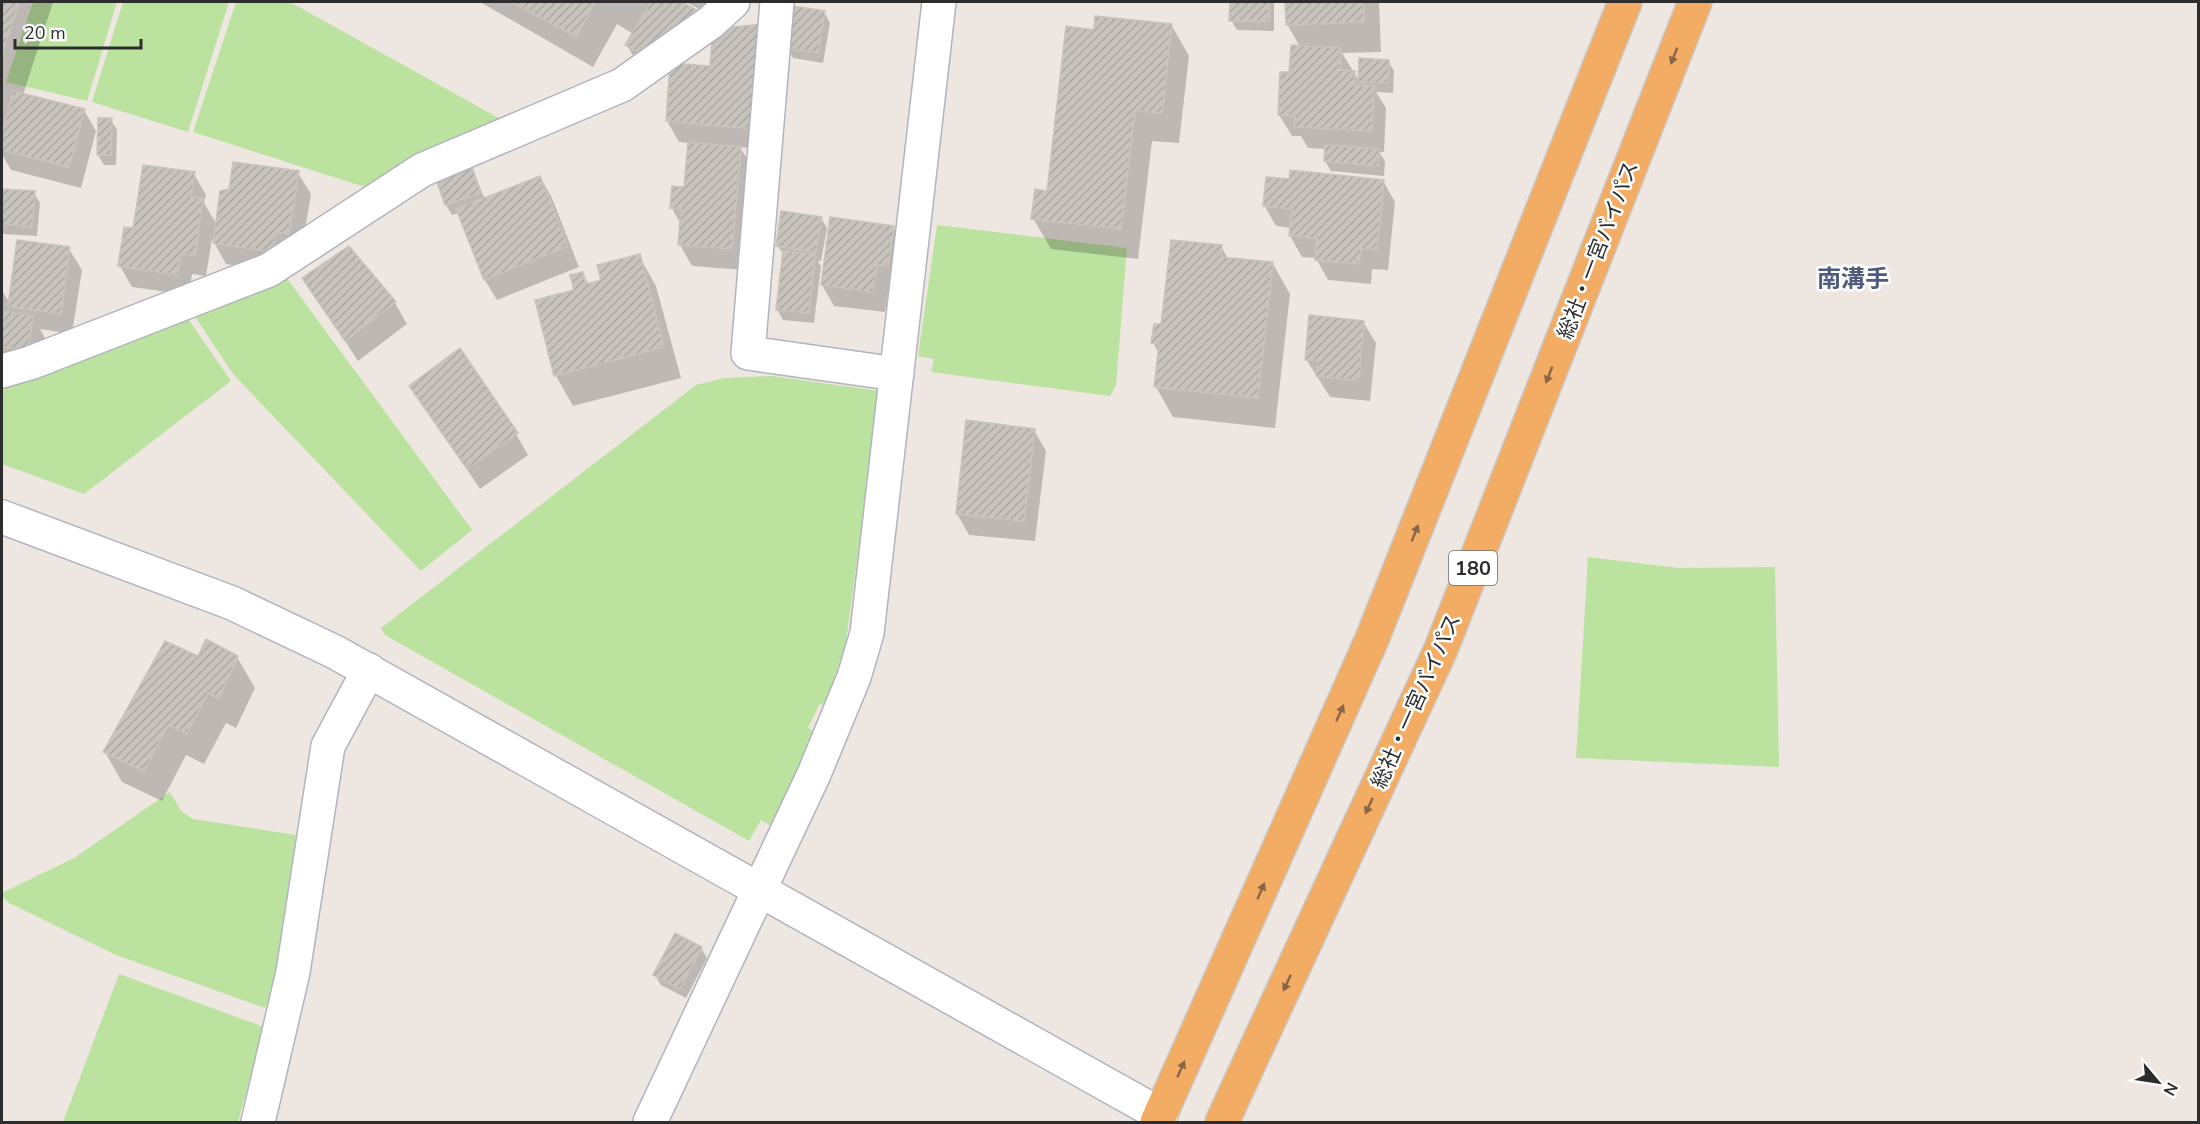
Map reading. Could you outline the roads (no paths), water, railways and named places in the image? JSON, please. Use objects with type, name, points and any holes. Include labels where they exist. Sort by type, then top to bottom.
[{"type":"highway","points":[[1159,1118],[1372,639],[1625,2]]},
{"type":"highway","name":"総社・一宮バイパス","points":[[1222,1122],[1441,649],[1695,2]]},
{"type":"street","points":[[2,371],[30,363],[269,270],[422,170],[622,85],[711,22],[733,2]]},
{"type":"street","points":[[777,2],[748,353],[897,374]]},
{"type":"street","points":[[650,1122],[814,774],[854,677],[867,633],[939,2]]},
{"type":"street","points":[[2,517],[232,603],[369,670],[759,889],[1159,1118]]},
{"type":"street","points":[[258,1122],[293,972],[328,746],[369,670]]},
{"type":"district","name":"南溝手","points":[[1853,279]]}]
